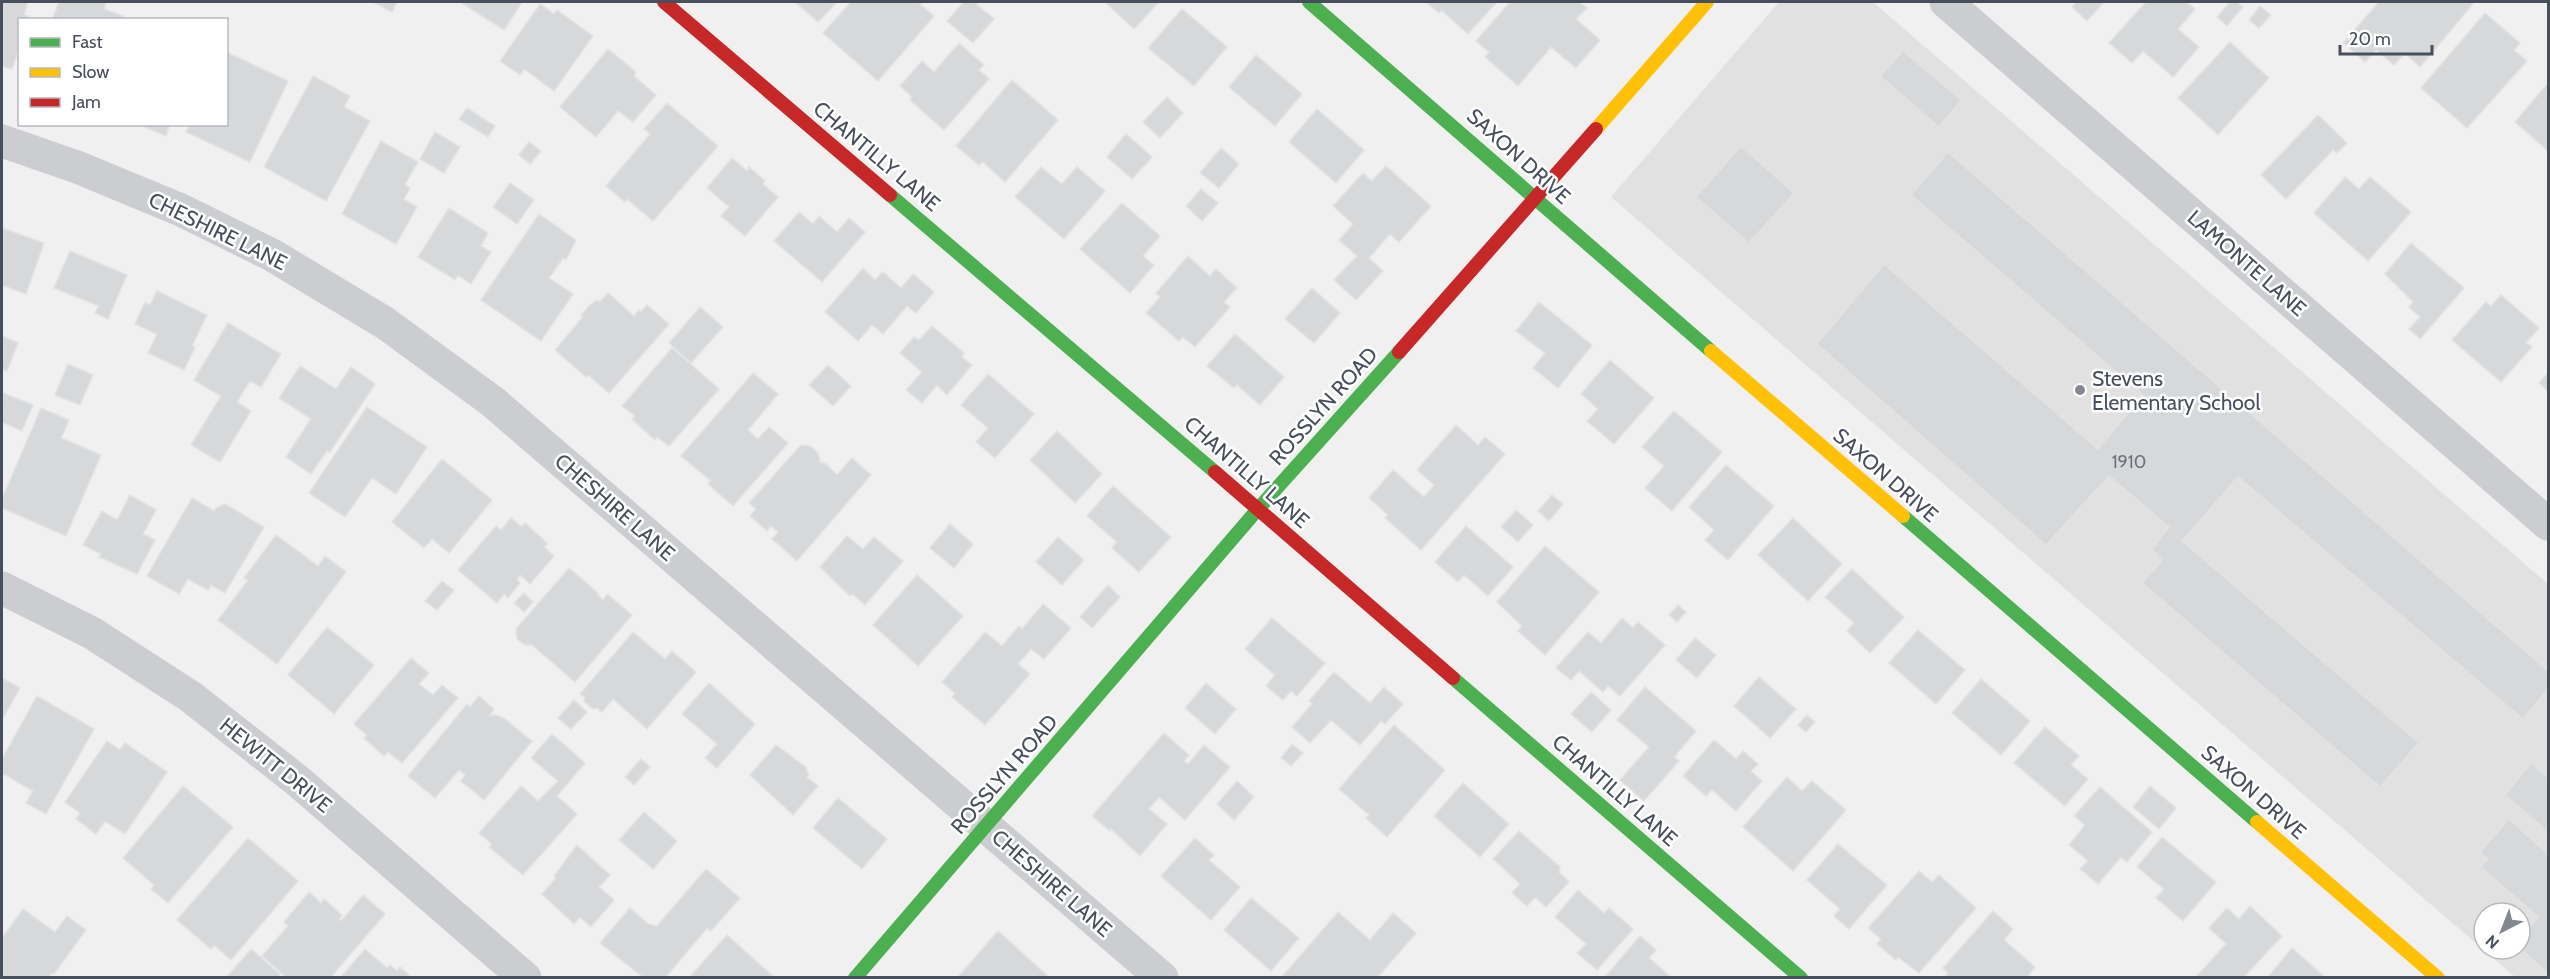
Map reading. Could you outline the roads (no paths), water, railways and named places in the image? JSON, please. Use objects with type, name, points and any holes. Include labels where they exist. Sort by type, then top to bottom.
[{"type":"street","name":"CHANTILLY LANE","points":[[664,2],[1258,509],[1801,978]]},
{"type":"street","name":"SAXON DRIVE","points":[[1309,2],[1488,155],[1535,200],[2438,978]]},
{"type":"street","name":"ROSSLYN ROAD","points":[[855,978],[1258,509],[1535,200],[1707,2]]},
{"type":"street","name":"LAMONTE LANE","points":[[1946,2],[2548,524]]},
{"type":"street","name":"CHESHIRE LANE","points":[[2,141],[77,167],[181,210],[272,255],[385,323],[493,402],[1162,978]]},
{"type":"street","name":"HEWITT DRIVE","points":[[2,588],[92,633],[191,697],[299,782],[525,978]]},
{"type":"place","name":"Stevens Elementary School","points":[[2080,390]]}]
